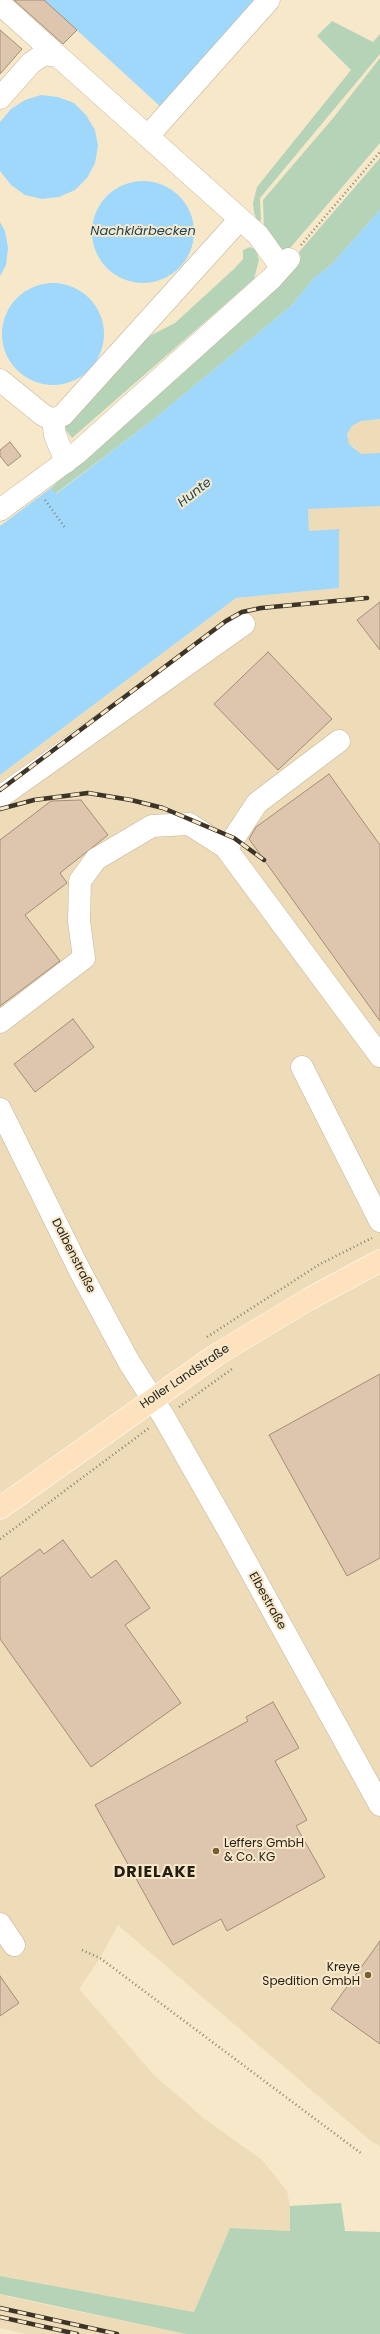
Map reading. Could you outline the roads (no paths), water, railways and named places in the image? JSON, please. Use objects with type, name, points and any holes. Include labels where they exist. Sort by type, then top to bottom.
[{"type":"main road","name":"Holler Landstraße","points":[[0,1508],[152,1398],[216,1355],[281,1316],[380,1261]]},
{"type":"street","points":[[148,136],[270,0]]},
{"type":"street","points":[[0,4],[240,219],[285,263],[272,278],[66,462],[0,510]]},
{"type":"street","points":[[0,98],[31,63],[44,54],[58,56]]},
{"type":"street","points":[[53,420],[63,415],[240,219]]},
{"type":"street","points":[[0,380],[43,415],[53,420]]},
{"type":"street","points":[[53,420],[55,435],[66,462]]},
{"type":"street","points":[[0,797],[244,624]]},
{"type":"street","points":[[225,847],[234,838],[257,804],[339,742]]},
{"type":"street","points":[[0,1022],[84,958],[78,921],[80,881],[96,859],[152,826],[188,824],[225,847],[380,1056]]},
{"type":"street","points":[[302,1067],[380,1221]]},
{"type":"street","name":"Dalbenstraße","points":[[0,1109],[80,1271],[129,1362],[152,1398]]},
{"type":"street","name":"Elbestraße","points":[[152,1398],[380,1805]]},
{"type":"street","points":[[0,1924],[14,1945]]},
{"type":"water","points":[[44,0],[261,0],[162,108]]},
{"type":"water","points":[[41,95],[58,97],[74,103],[86,115],[95,130],[98,146],[95,163],[87,178],[75,190],[59,197],[42,199],[25,195],[11,185],[0,171],[0,122],[11,109],[25,100]]},
{"type":"water","name":"Nachklärbecken","points":[[143,181],[153,182],[172,189],[186,203],[193,222],[193,242],[186,261],[172,275],[153,282],[143,283],[133,282],[114,275],[100,261],[93,242],[92,232],[93,222],[100,203],[114,189],[133,182]]},
{"type":"water","name":"Hunte","points":[[380,210],[380,419],[361,421],[352,426],[347,434],[349,444],[361,454],[380,453],[380,506],[308,509],[309,531],[339,529],[339,588],[236,598],[0,775],[0,526],[51,488],[56,494],[154,419],[292,305],[314,278],[331,265]]},
{"type":"water","points":[[0,222],[5,231],[8,248],[6,265],[0,276]]},
{"type":"water","points":[[53,283],[63,284],[82,291],[96,305],[103,324],[103,344],[96,363],[82,377],[63,384],[53,385],[43,384],[24,377],[10,363],[3,344],[2,334],[3,324],[10,305],[24,291],[43,284]]},
{"type":"railway","points":[[0,790],[226,621],[242,612],[261,608],[367,598]]},
{"type":"railway","points":[[0,809],[34,800],[88,793],[131,800],[163,808],[234,838],[264,860]]},
{"type":"railway","points":[[0,2308],[117,2334]]},
{"type":"railway","points":[[0,2317],[77,2334]]},
{"type":"place","name":"Leffers GmbH & Co. KG","points":[[216,1851]]},
{"type":"place","name":"Kreye Spedition GmbH","points":[[368,1975]]},
{"type":"district","name":"DRIELAKE","points":[[155,1873]]}]
